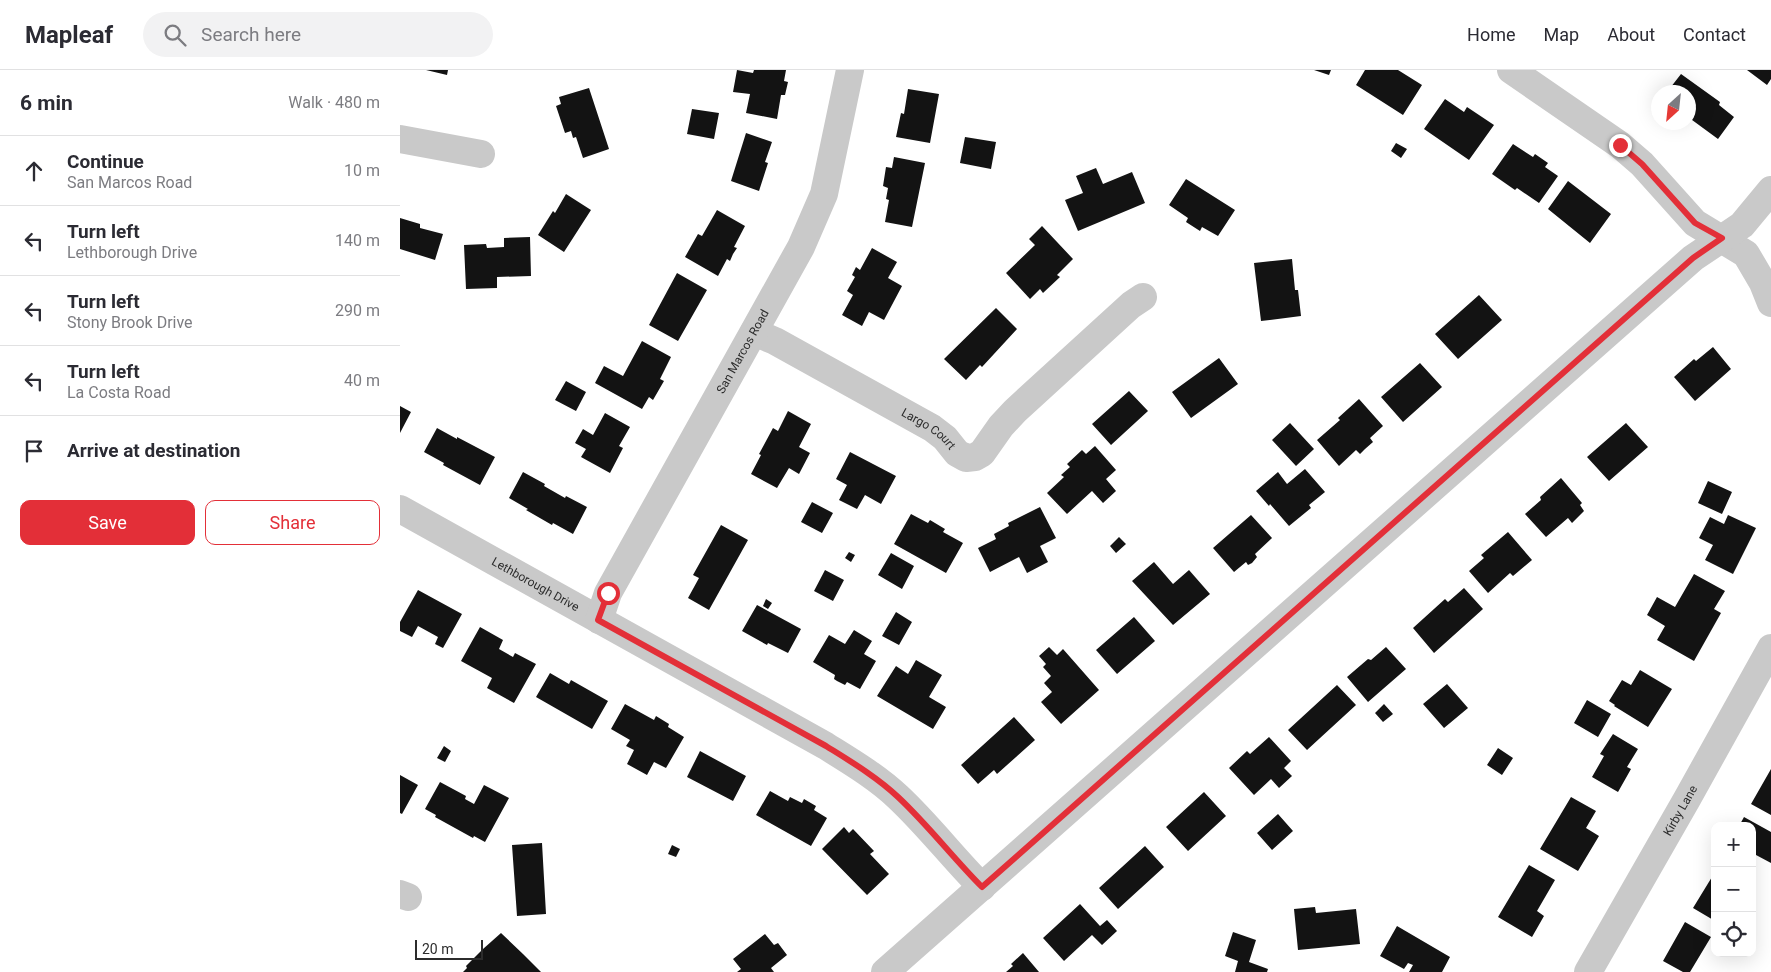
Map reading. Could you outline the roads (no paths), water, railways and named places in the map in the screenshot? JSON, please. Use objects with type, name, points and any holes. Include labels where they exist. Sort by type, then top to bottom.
[{"type":"street","name":"San Marcos Road","points":[[598,620],[608,593],[801,247],[824,194],[850,70]]},
{"type":"street","points":[[1511,70],[1620,145],[1642,164],[1695,223],[1746,254],[1763,283],[1771,303]]},
{"type":"street","points":[[400,139],[481,154]]},
{"type":"street","points":[[886,972],[1693,258],[1742,225],[1771,190]]},
{"type":"street","name":"Largo Court","points":[[754,332],[775,341],[932,428],[946,438],[958,453],[966,458],[975,457],[982,453],[1001,426],[1015,411],[1132,305],[1143,298]]},
{"type":"street","name":"Lethborough Drive","points":[[400,509],[854,763],[896,795],[932,830],[959,864],[982,887]]},
{"type":"street","name":"Kirby Lane","points":[[1588,972],[1771,648]]}]
